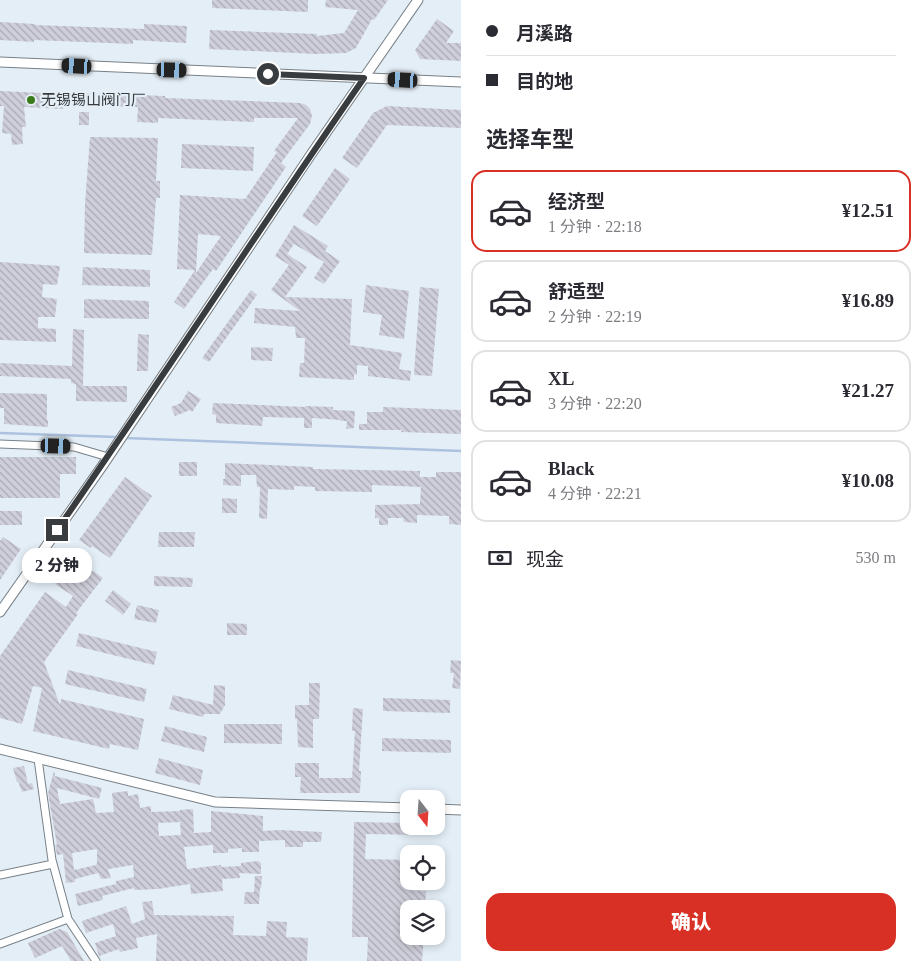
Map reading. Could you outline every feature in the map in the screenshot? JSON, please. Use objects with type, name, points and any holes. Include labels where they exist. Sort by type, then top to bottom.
[{"type":"street","points":[[0,612],[118,443],[312,153],[418,0]]},
{"type":"street","points":[[0,62],[461,82]]},
{"type":"street","points":[[0,444],[74,447],[108,457]]},
{"type":"street","points":[[0,749],[215,802],[400,808]]},
{"type":"street","points":[[38,758],[53,864],[68,919],[96,961]]},
{"type":"street","points":[[445,809],[461,810]]},
{"type":"street","points":[[0,875],[53,864]]},
{"type":"street","points":[[0,944],[68,919]]},
{"type":"building","points":[[212,0],[308,0],[308,12],[212,8]]},
{"type":"building","points":[[326,0],[388,0],[374,20],[372,19],[356,48],[346,53],[316,54],[209,49],[210,30],[317,34],[317,36],[344,33],[358,10],[325,7]]},
{"type":"building","points":[[437,19],[454,31],[446,43],[461,43],[461,61],[420,59],[415,50]]},
{"type":"building","points":[[0,22],[144,29],[144,24],[187,26],[186,43],[133,40],[133,44],[0,40]]},
{"type":"building","points":[[0,91],[63,94],[63,109],[24,107],[26,127],[22,127],[23,144],[12,145],[11,134],[2,133],[4,106],[0,106]]},
{"type":"building","points":[[84,93],[165,96],[165,98],[300,103],[310,109],[312,115],[310,124],[281,163],[286,167],[216,271],[213,269],[184,309],[174,302],[195,270],[177,269],[180,195],[245,199],[277,152],[274,151],[298,118],[254,118],[254,122],[158,118],[158,123],[137,122],[138,107],[84,105]],"holes":[[[198,234],[221,236],[196,273]]]},
{"type":"building","points":[[387,106],[461,110],[461,128],[387,125],[357,168],[342,158],[373,113]]},
{"type":"building","points":[[79,112],[89,112],[89,125],[79,125]]},
{"type":"building","points":[[90,137],[158,138],[156,181],[160,181],[160,198],[156,198],[152,255],[84,253],[85,204]]},
{"type":"building","points":[[182,144],[254,147],[253,171],[181,168]]},
{"type":"building","points":[[335,168],[350,179],[317,226],[302,216]]},
{"type":"building","points":[[294,225],[328,246],[325,251],[340,261],[324,284],[314,278],[324,262],[294,244],[287,254],[307,267],[285,297],[352,299],[350,345],[402,353],[399,369],[411,371],[410,381],[368,376],[368,366],[357,365],[357,375],[354,374],[354,380],[299,377],[300,363],[304,363],[305,338],[296,338],[295,327],[254,323],[255,308],[300,311],[271,290],[289,265],[275,256]]},
{"type":"building","points":[[0,262],[60,266],[57,285],[43,284],[42,297],[57,299],[55,317],[38,317],[38,328],[56,329],[56,342],[0,340]]},
{"type":"building","points":[[83,267],[150,270],[150,287],[82,285]]},
{"type":"building","points":[[366,285],[409,291],[404,339],[379,335],[382,315],[363,312]]},
{"type":"building","points":[[420,287],[439,289],[432,376],[414,375]]},
{"type":"building","points":[[251,290],[257,295],[209,362],[202,358]]},
{"type":"building","points":[[84,299],[149,301],[149,319],[84,318]]},
{"type":"building","points":[[73,329],[84,330],[83,386],[127,386],[127,402],[76,401],[76,384],[71,383],[71,379],[0,376],[0,363],[72,366]]},
{"type":"building","points":[[138,334],[149,335],[148,371],[137,371]]},
{"type":"building","points":[[251,347],[273,348],[272,361],[251,360]]},
{"type":"building","points":[[188,391],[201,399],[192,412],[190,410],[175,416],[171,407],[181,403]]},
{"type":"building","points":[[0,393],[47,394],[48,427],[4,424],[4,408],[0,408]]},
{"type":"building","points":[[213,403],[333,407],[333,410],[355,411],[354,428],[346,429],[347,421],[312,418],[312,428],[304,428],[304,418],[263,417],[262,426],[216,423],[216,415],[212,414]]},
{"type":"building","points":[[383,407],[461,410],[461,434],[401,432],[402,430],[359,430],[359,424],[367,424],[367,412],[383,412]]},
{"type":"building","points":[[0,457],[76,457],[76,474],[60,474],[60,498],[0,498]]},
{"type":"building","points":[[179,462],[197,462],[197,476],[179,476]]},
{"type":"building","points":[[225,463],[313,467],[313,469],[420,471],[420,477],[436,477],[436,472],[461,472],[461,525],[449,524],[449,516],[417,515],[417,523],[404,522],[403,518],[388,518],[388,525],[379,525],[379,518],[375,518],[375,505],[420,504],[421,487],[372,485],[372,492],[315,491],[315,487],[294,486],[294,490],[268,489],[267,519],[259,518],[260,487],[257,487],[256,475],[241,475],[241,486],[223,485]]},
{"type":"building","points":[[125,477],[152,496],[110,558],[79,540]]},
{"type":"building","points":[[222,498],[237,499],[237,513],[222,513]]},
{"type":"building","points":[[0,511],[22,511],[22,525],[0,525]]},
{"type":"building","points":[[159,532],[195,532],[194,547],[158,547]]},
{"type":"building","points":[[3,537],[21,549],[0,580],[0,541]]},
{"type":"building","points":[[75,558],[103,578],[76,613],[78,614],[44,662],[60,705],[61,699],[144,719],[138,750],[110,744],[109,749],[33,731],[42,688],[33,686],[22,724],[0,718],[0,656],[45,592],[66,607],[73,596],[55,584]]},
{"type":"building","points":[[154,576],[193,578],[192,587],[154,586]]},
{"type":"building","points":[[113,590],[131,604],[123,615],[105,601]]},
{"type":"building","points":[[137,605],[159,610],[156,623],[134,619]]},
{"type":"building","points":[[227,623],[247,624],[247,635],[227,635]]},
{"type":"building","points":[[79,633],[157,652],[154,665],[76,646]]},
{"type":"building","points":[[451,660],[461,661],[460,689],[452,688],[454,673],[450,673]]},
{"type":"building","points":[[68,670],[147,689],[144,702],[65,684]]},
{"type":"building","points":[[309,683],[320,683],[319,719],[313,719],[313,748],[298,747],[297,719],[295,719],[295,705],[309,705]]},
{"type":"building","points":[[214,685],[225,686],[225,705],[220,714],[204,714],[203,717],[169,709],[173,695],[213,705]]},
{"type":"building","points":[[383,698],[450,700],[450,713],[383,711]]},
{"type":"building","points":[[353,708],[363,709],[359,771],[361,771],[360,793],[300,793],[301,777],[295,777],[295,763],[319,763],[319,778],[352,778],[355,731],[352,731]]},
{"type":"building","points":[[224,724],[282,724],[282,744],[224,743]]},
{"type":"building","points":[[165,726],[207,737],[204,752],[161,741]]},
{"type":"building","points":[[382,738],[451,740],[451,753],[382,751]]},
{"type":"building","points":[[159,758],[203,770],[200,785],[155,773]]},
{"type":"building","points":[[24,766],[28,784],[32,783],[34,789],[22,792],[13,768]]},
{"type":"building","points":[[54,771],[55,776],[102,788],[99,799],[57,788],[60,804],[93,799],[96,813],[114,812],[112,793],[128,791],[128,796],[138,794],[140,808],[151,806],[151,812],[193,809],[194,833],[211,832],[211,811],[263,816],[263,831],[322,832],[321,842],[303,842],[303,847],[285,847],[285,840],[259,841],[259,852],[242,852],[242,848],[228,849],[228,853],[213,853],[213,845],[184,847],[187,869],[221,865],[221,867],[241,866],[241,863],[259,861],[261,863],[261,874],[239,873],[240,878],[222,879],[223,891],[191,894],[190,884],[158,889],[134,890],[134,888],[102,896],[103,900],[78,906],[75,894],[116,884],[116,881],[134,877],[133,865],[108,869],[111,878],[101,879],[98,873],[75,879],[75,882],[66,883],[63,854],[57,855],[55,845],[57,845],[48,793]],"holes":[[[180,822],[181,835],[159,836],[158,823]],[[97,849],[96,865],[74,870],[72,853]]]},
{"type":"building","points":[[354,822],[400,823],[400,835],[366,834],[365,859],[400,860],[400,890],[426,891],[426,900],[400,900],[400,945],[423,945],[422,961],[367,961],[368,937],[352,937]]},
{"type":"building","points":[[255,876],[262,876],[259,904],[244,904],[245,892],[254,892]]},
{"type":"building","points":[[152,901],[154,915],[234,916],[233,935],[266,936],[267,921],[287,922],[286,937],[308,938],[307,961],[156,961],[157,934],[136,938],[138,948],[120,952],[119,949],[99,956],[95,943],[116,936],[113,924],[86,933],[82,921],[126,906],[132,924],[145,919],[142,902]]},
{"type":"building","points":[[59,929],[67,932],[84,961],[71,961],[62,946],[35,958],[28,943]]},
{"type":"waterway","points":[[0,433],[117,437]]},
{"type":"waterway","points":[[125,438],[461,451]]},
{"type":"place","name":"无锡锡山阀门厂","points":[[31,100]]},
{"type":"route","points":[[57,530],[364,78],[268,74]]}]
